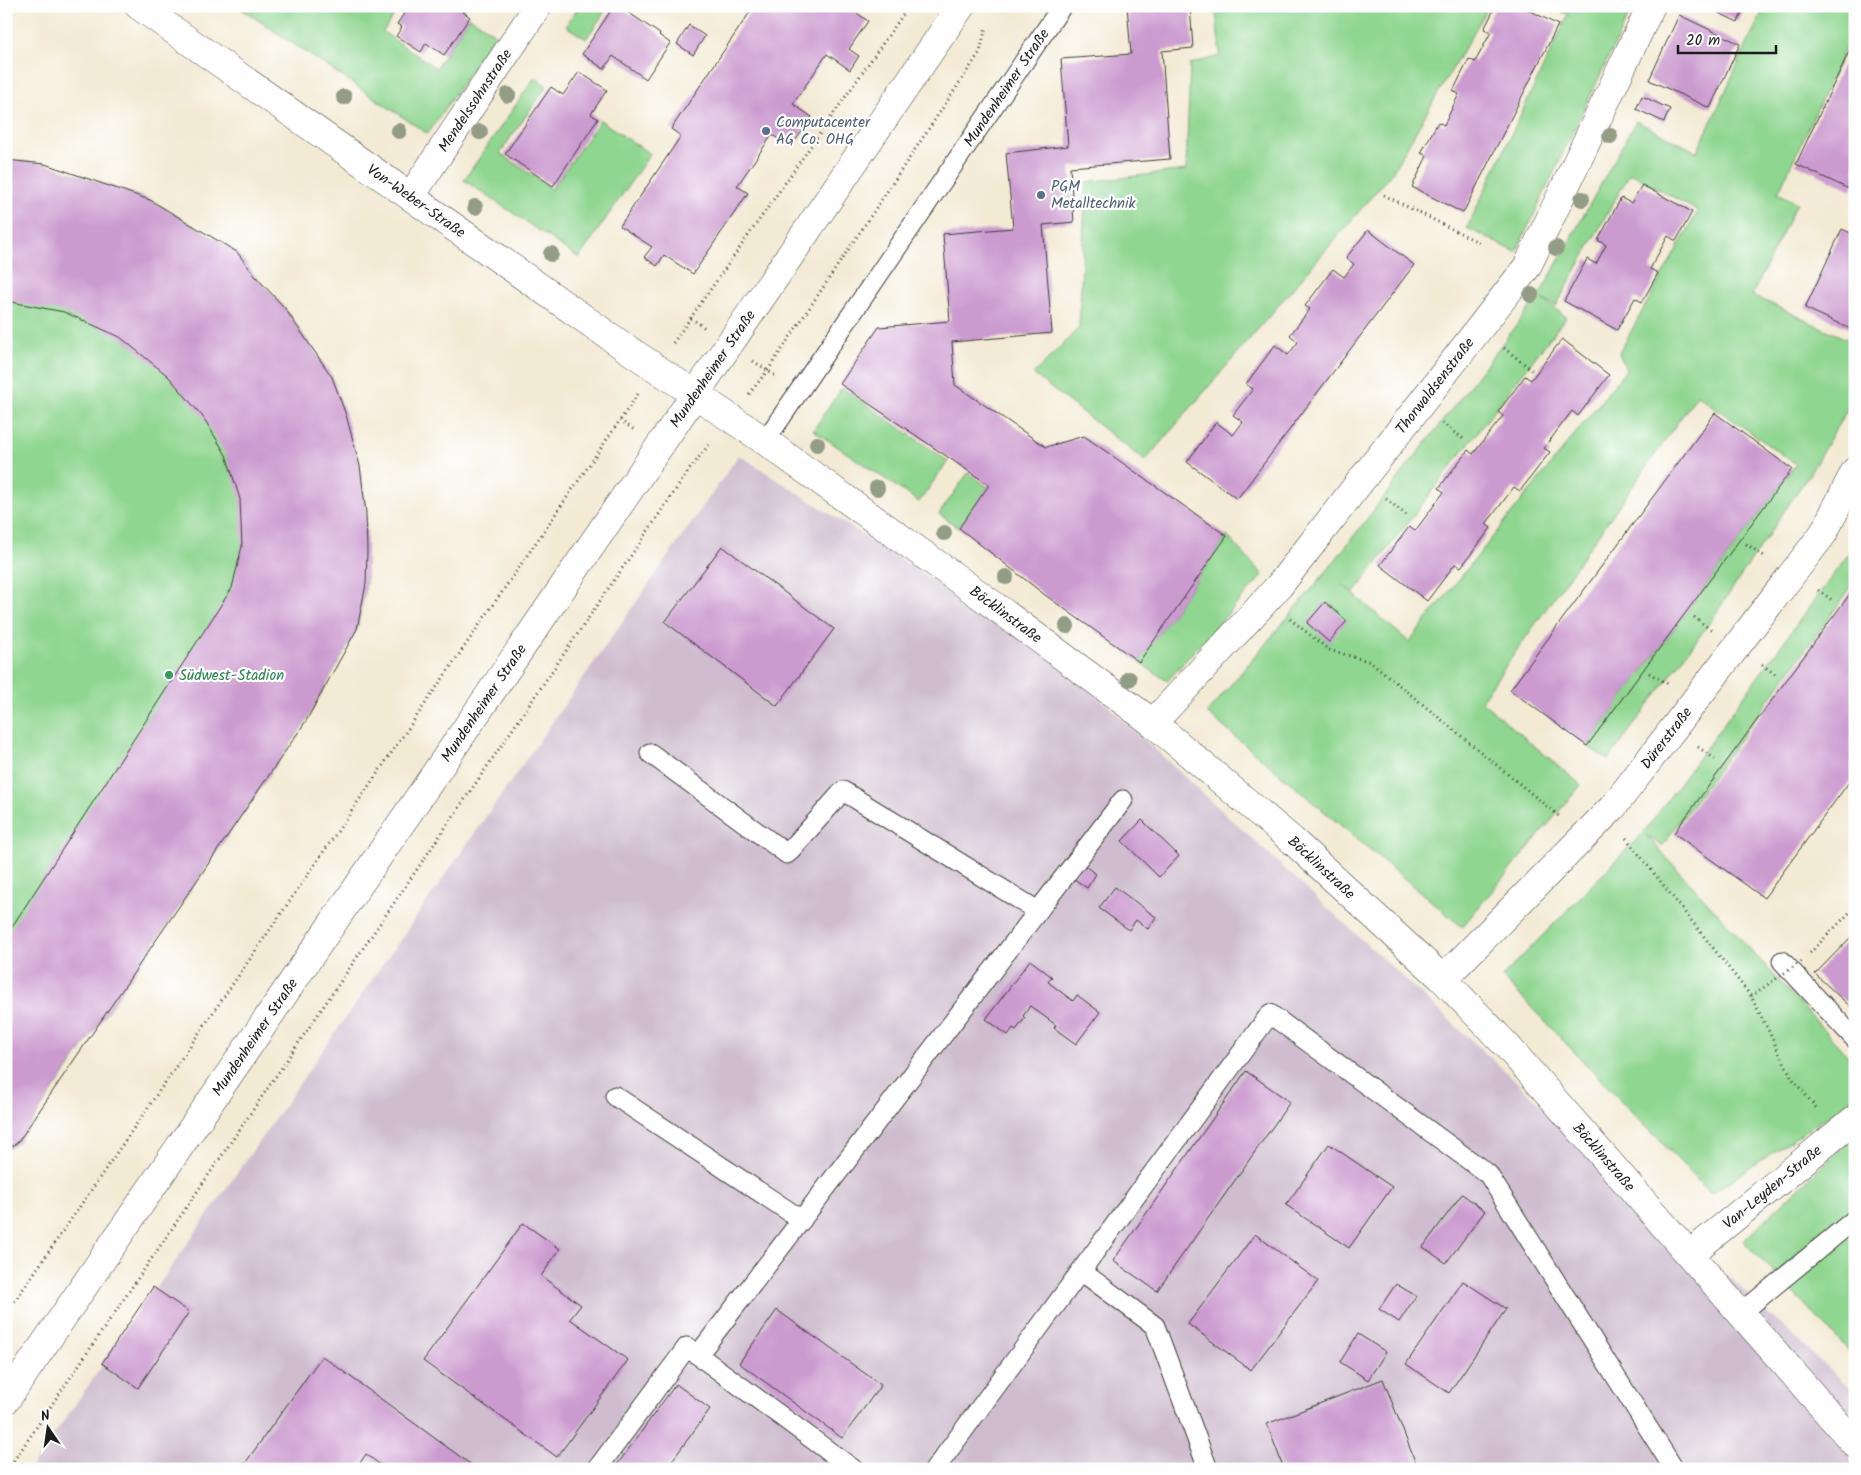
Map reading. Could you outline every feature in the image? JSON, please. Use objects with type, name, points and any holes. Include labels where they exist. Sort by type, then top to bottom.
[{"type":"street","name":"Mendelssohnstraße","points":[[411,196],[538,6]]},
{"type":"street","name":"Mundenheimer Straße","points":[[6,1400],[961,6]]},
{"type":"street","name":"Thorwaldsenstraße","points":[[1152,722],[1266,600],[1528,267],[1651,6]]},
{"type":"street","name":"Von-Weber-Straße","points":[[141,7],[656,368],[696,393]]},
{"type":"street","name":"Böcklinstraße","points":[[696,393],[973,590],[1152,722],[1293,841],[1444,980],[1508,1047],[1855,1444]]},
{"type":"street","name":"Dürerstraße","points":[[1444,980],[1613,807],[1823,534],[1855,470]]},
{"type":"street","name":"Van-Leyden-Straße","points":[[1690,1254],[1846,1126]]},
{"type":"lane","name":"Mundenheimer Straße","points":[[765,441],[1062,6]]},
{"type":"lane","points":[[650,753],[787,854],[843,791],[1038,911]]},
{"type":"lane","points":[[698,1355],[1123,800]]},
{"type":"lane","points":[[1782,961],[1855,1038]]},
{"type":"lane","points":[[935,1469],[1270,1014],[1488,1174],[1674,1469]]},
{"type":"lane","points":[[615,1096],[802,1220]]},
{"type":"lane","points":[[1741,1313],[1855,1219]]},
{"type":"lane","points":[[1081,1271],[1155,1326],[1208,1469]]},
{"type":"lane","points":[[596,1469],[687,1347],[853,1469]]},
{"type":"path","points":[[6,1314],[656,368],[909,6]]},
{"type":"path","points":[[8,1469],[685,477],[768,370],[980,52],[987,24]]},
{"type":"path","points":[[1384,195],[1482,244]]},
{"type":"path","points":[[1479,329],[1532,370]]},
{"type":"path","points":[[1266,600],[1329,650],[1371,662],[1584,837]]},
{"type":"path","points":[[1613,807],[1628,842],[1750,996],[1792,1078],[1846,1126]]},
{"type":"path","points":[[1809,954],[1855,907]]},
{"type":"path","points":[[1750,996],[1802,960]]},
{"type":"shaded area","points":[[739,455],[1059,661],[1855,1393],[1855,1469],[30,1469]]},
{"type":"green space","points":[[237,6],[400,6],[383,32],[436,68],[470,17],[495,34],[428,134]]},
{"type":"green space","points":[[579,6],[609,6],[586,39],[566,26]]},
{"type":"green space","points":[[1270,6],[1489,6],[1391,174],[1145,461],[1033,374],[1079,328],[1086,182],[1186,170],[1190,64],[1220,56],[1216,12]]},
{"type":"green space","points":[[1551,6],[1633,6],[1516,252],[1467,228],[1568,15]]},
{"type":"green space","points":[[1765,6],[1855,6],[1855,28],[1778,193],[1797,203],[1752,295],[1855,343],[1855,396],[1810,473],[1710,622],[1608,760],[1587,746],[1796,464],[1697,395],[1481,701],[1581,785],[1462,927],[1207,713],[1326,572],[1539,296],[1636,121],[1697,152]],"holes":[[[1630,173],[1698,211],[1619,353],[1626,370],[1409,642],[1343,585],[1354,593],[1566,317],[1542,299],[1556,306]]]},
{"type":"green space","points":[[535,77],[547,86],[500,153],[552,189],[600,120],[650,154],[579,258],[464,180]]},
{"type":"green space","name":"Südwest-Stadion","points":[[6,160],[45,164],[150,200],[237,252],[255,276],[284,307],[332,377],[360,466],[366,513],[366,584],[357,629],[306,721],[18,1142],[6,1151]]},
{"type":"green space","points":[[842,388],[948,461],[919,502],[813,430]]},
{"type":"green space","points":[[968,473],[988,487],[959,528],[939,514]]},
{"type":"green space","points":[[1227,536],[1263,575],[1167,681],[1139,662]]},
{"type":"green space","points":[[1855,545],[1855,582],[1662,846],[1646,835],[1855,1064],[1855,1098],[1711,1194],[1502,977],[1644,832]]},
{"type":"green space","points":[[1855,1135],[1855,1357],[1743,1241]]},
{"type":"building","points":[[409,6],[467,6],[463,12],[470,17],[444,55],[426,43],[421,52],[396,36],[402,27],[397,24]]},
{"type":"building","points":[[614,6],[619,6],[670,43],[646,79],[613,56],[604,69],[582,54]]},
{"type":"building","points":[[754,6],[847,6],[868,21],[849,49],[859,56],[850,70],[827,54],[793,104],[812,117],[791,147],[772,135],[737,186],[748,193],[693,274],[664,255],[657,266],[644,257],[652,247],[620,226],[681,136],[671,129]]},
{"type":"building","points":[[1127,6],[1190,6],[1193,48],[1162,51],[1170,159],[1070,167],[1074,222],[1043,225],[1052,333],[952,342],[955,385],[1046,447],[1084,436],[1227,536],[1139,662],[1045,595],[959,528],[989,485],[840,384],[879,327],[950,321],[943,234],[1013,228],[1006,153],[1068,146],[1061,59],[1131,54]]},
{"type":"building","points":[[1496,6],[1521,6],[1558,25],[1463,213],[1412,187],[1427,156],[1421,153],[1438,122],[1444,125],[1459,94],[1453,91],[1469,59],[1475,62],[1491,32],[1484,29]]},
{"type":"building","points":[[1704,6],[1745,6],[1738,22]]},
{"type":"building","points":[[1679,15],[1740,44],[1710,108],[1649,80]]},
{"type":"building","points":[[689,25],[705,36],[693,55],[677,44]]},
{"type":"building","points":[[1855,39],[1855,182],[1851,190],[1796,164]]},
{"type":"building","points":[[579,72],[607,90],[591,114],[598,119],[553,186],[505,154],[551,87],[563,95]]},
{"type":"building","points":[[1642,96],[1670,109],[1664,122],[1636,109]]},
{"type":"building","points":[[6,160],[45,164],[150,200],[237,252],[255,276],[284,307],[332,377],[346,415],[360,466],[366,513],[367,551],[366,584],[357,629],[306,721],[18,1142],[6,1151],[6,936],[232,588],[242,546],[240,499],[226,455],[203,417],[168,376],[120,337],[64,312],[6,301]]},
{"type":"building","points":[[1642,185],[1692,212],[1676,241],[1668,236],[1650,269],[1658,273],[1642,302],[1635,298],[1617,330],[1564,301],[1587,259],[1596,264],[1606,245],[1598,240],[1621,198],[1631,203]]},
{"type":"building","points":[[1842,229],[1855,235],[1855,331],[1805,308]]},
{"type":"building","points":[[1368,230],[1414,265],[1237,499],[1187,462],[1216,422],[1233,435],[1243,422],[1233,415],[1253,389],[1246,384],[1275,345],[1288,355],[1298,342],[1290,335],[1310,309],[1305,306],[1333,269],[1344,277],[1354,264],[1346,258]]},
{"type":"building","points":[[1562,339],[1609,375],[1578,416],[1572,411],[1544,448],[1550,452],[1520,491],[1514,487],[1486,524],[1491,528],[1461,567],[1455,564],[1427,601],[1380,565],[1409,527],[1415,531],[1444,492],[1439,488],[1468,450],[1473,454],[1503,416],[1498,412],[1525,376],[1531,380]]},
{"type":"building","points":[[1715,413],[1792,469],[1587,746],[1510,690]]},
{"type":"building","points":[[722,546],[834,629],[777,706],[665,622]]},
{"type":"building","points":[[1855,587],[1855,774],[1764,898],[1674,833]]},
{"type":"building","points":[[1325,602],[1347,621],[1329,642],[1307,623]]},
{"type":"building","points":[[1142,820],[1179,856],[1159,877],[1122,841]]},
{"type":"building","points":[[1082,864],[1096,874],[1087,888],[1073,878]]},
{"type":"building","points":[[1115,887],[1156,917],[1148,929],[1136,920],[1129,930],[1099,908]]},
{"type":"building","points":[[1855,933],[1855,1011],[1815,974]]},
{"type":"building","points":[[1030,960],[1052,977],[1048,982],[1073,1001],[1077,995],[1100,1012],[1076,1044],[1054,1028],[1056,1025],[1030,1006],[1023,1016],[1025,1018],[1016,1030],[1013,1028],[1008,1035],[986,1019]]},
{"type":"building","points":[[1246,1071],[1290,1102],[1157,1291],[1113,1261]]},
{"type":"building","points":[[1329,1144],[1392,1187],[1349,1248],[1286,1205]]},
{"type":"building","points":[[1462,1194],[1485,1211],[1446,1263],[1423,1247]]},
{"type":"building","points":[[523,1223],[560,1249],[541,1276],[581,1305],[570,1319],[628,1360],[557,1457],[423,1361]]},
{"type":"building","points":[[1255,1234],[1318,1281],[1251,1370],[1188,1324]]},
{"type":"building","points":[[1463,1281],[1506,1309],[1449,1393],[1406,1364]]},
{"type":"building","points":[[1396,1284],[1416,1296],[1399,1322],[1379,1309]]},
{"type":"building","points":[[153,1287],[189,1312],[138,1388],[102,1363]]},
{"type":"building","points":[[777,1310],[881,1385],[842,1438],[739,1363]]},
{"type":"building","points":[[1358,1334],[1386,1352],[1368,1380],[1340,1362]]},
{"type":"building","points":[[322,1356],[477,1469],[386,1469],[366,1454],[356,1469],[241,1469]]},
{"type":"building","points":[[1383,1379],[1418,1469],[1284,1469],[1267,1424]]},
{"type":"building","points":[[676,1384],[710,1409],[666,1469],[614,1469]]},
{"type":"place","name":"Computacenter AG Co. OHG","points":[[766,131]]},
{"type":"place","name":"PGM Metalltechnik","points":[[1041,195]]},
{"type":"place","name":"Südwest-Stadion","points":[[169,675]]}]
